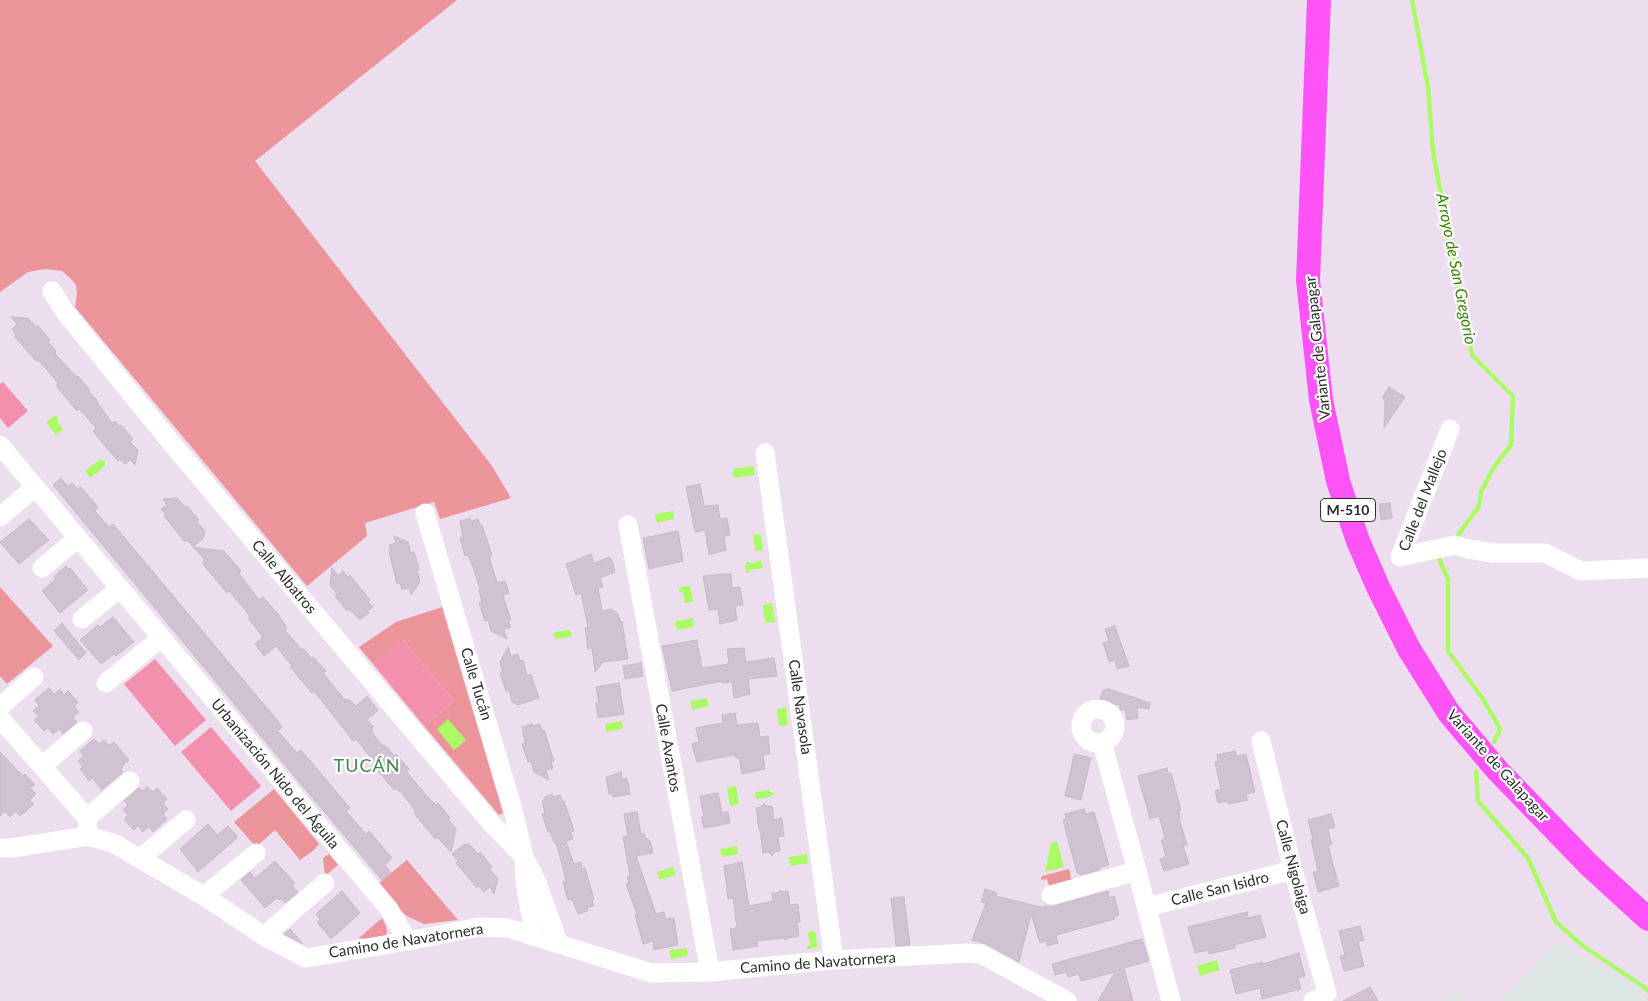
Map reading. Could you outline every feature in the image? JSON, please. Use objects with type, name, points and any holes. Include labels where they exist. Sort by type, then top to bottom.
[{"type":"main road","name":"Variante de Galapagar","points":[[1319,0],[1308,280],[1321,400],[1338,481],[1358,541],[1409,650],[1449,713],[1498,770],[1589,865],[1648,919]]},
{"type":"street","name":"Calle Albatros","points":[[52,292],[64,312],[179,453],[491,824],[524,857]]},
{"type":"street","name":"Calle del Mallejo","points":[[1450,429],[1400,557],[1455,545],[1494,553],[1545,553],[1581,571],[1648,568]]},
{"type":"street","name":"Urbanización Nido del Águila","points":[[0,445],[389,909],[408,941]]},
{"type":"street","name":"Calle Navasola","points":[[765,453],[834,960]]},
{"type":"street","points":[[0,516],[35,487]]},
{"type":"street","name":"Calle Tucán","points":[[425,512],[514,810],[524,857],[525,882],[533,926],[532,936]]},
{"type":"street","name":"Calle Avantos","points":[[628,525],[710,972]]},
{"type":"street","points":[[42,568],[78,538]]},
{"type":"street","points":[[82,619],[120,588]]},
{"type":"street","points":[[106,683],[161,638]]},
{"type":"street","points":[[0,707],[34,677]]},
{"type":"street","points":[[4,730],[42,766],[88,827],[130,781]]},
{"type":"street","points":[[42,766],[83,732]]},
{"type":"street","name":"Calle Nigolaiga","points":[[1261,741],[1293,870],[1320,997]]},
{"type":"street","points":[[1102,743],[1138,871],[1171,1001]]},
{"type":"street","points":[[141,858],[186,820]]},
{"type":"street","name":"Camino de Navatornera","points":[[0,848],[12,848],[88,827],[204,896],[264,936],[306,958],[479,927],[508,928],[651,974],[710,972],[834,960],[968,953],[981,954],[1067,1001]]},
{"type":"street","points":[[204,896],[256,853]]},
{"type":"street","name":"Calle Tucán","points":[[524,857],[536,878],[559,944]]},
{"type":"street","name":"Calle San Isidro","points":[[1147,907],[1293,870]]},
{"type":"street","points":[[1051,895],[1138,871]]},
{"type":"street","points":[[264,936],[325,883]]},
{"type":"shaded area","points":[[0,0],[457,0],[255,161],[492,466],[511,498],[440,519],[434,502],[365,523],[367,536],[307,586],[75,307],[76,285],[71,279],[62,271],[46,269],[28,272],[0,292]]},
{"type":"shaded area","points":[[3,382],[28,411],[8,428],[0,418],[0,384]]},
{"type":"shaded area","points":[[54,416],[58,417],[57,421],[63,430],[56,435],[46,422]]},
{"type":"shaded area","points":[[100,459],[105,461],[105,466],[90,478],[85,471]]},
{"type":"shaded area","points":[[753,466],[755,475],[735,478],[732,474],[734,469]]},
{"type":"shaded area","points":[[673,511],[674,519],[657,523],[655,514]]},
{"type":"shaded area","points":[[761,534],[763,550],[755,551],[753,535]]},
{"type":"shaded area","points":[[760,560],[763,568],[749,570],[749,573],[747,573],[745,565],[747,562],[753,563]]},
{"type":"shaded area","points":[[690,585],[693,602],[685,603],[683,593],[679,592],[679,589]]},
{"type":"shaded area","points":[[0,587],[53,646],[7,684],[0,676]]},
{"type":"shaded area","points":[[772,603],[775,622],[765,623],[763,605]]},
{"type":"shaded area","points":[[442,607],[503,813],[499,815],[424,726],[454,701],[403,640],[373,664],[359,647],[396,622]]},
{"type":"shaded area","points":[[693,618],[694,627],[677,630],[675,621]]},
{"type":"shaded area","points":[[569,630],[572,633],[570,637],[555,639],[554,632]]},
{"type":"shaded area","points":[[402,639],[454,701],[424,726],[373,664]]},
{"type":"shaded area","points":[[155,659],[206,720],[175,746],[124,684]]},
{"type":"shaded area","points":[[707,698],[709,706],[692,710],[690,701]]},
{"type":"shaded area","points":[[786,707],[788,725],[779,726],[777,709]]},
{"type":"shaded area","points":[[448,719],[466,740],[454,750],[437,729]]},
{"type":"shaded area","points":[[621,721],[622,729],[606,732],[605,724]]},
{"type":"shaded area","points":[[211,727],[261,786],[231,811],[181,752]]},
{"type":"shaded area","points":[[736,786],[739,804],[730,806],[727,788]]},
{"type":"shaded area","points":[[274,789],[319,844],[300,860],[275,830],[256,847],[234,822]]},
{"type":"shaded area","points":[[770,790],[774,795],[770,795],[771,797],[756,799],[755,792]]},
{"type":"shaded area","points":[[1057,841],[1064,867],[1045,872],[1051,843]]},
{"type":"shaded area","points":[[737,846],[738,854],[722,857],[720,849]]},
{"type":"shaded area","points":[[329,854],[338,865],[325,876],[323,858]]},
{"type":"shaded area","points":[[807,854],[808,863],[790,866],[789,857]]},
{"type":"shaded area","points":[[407,860],[458,920],[424,924],[407,916],[400,910],[379,883]]},
{"type":"shaded area","points":[[673,867],[676,875],[660,880],[657,872]]},
{"type":"shaded area","points":[[1069,869],[1072,883],[1050,890],[1047,879],[1041,880],[1042,876]]},
{"type":"shaded area","points":[[382,918],[387,932],[385,938],[370,940],[359,938]]},
{"type":"shaded area","points":[[815,931],[818,947],[808,949],[807,946],[810,945],[808,932]]},
{"type":"shaded area","points":[[1558,942],[1639,989],[1647,1001],[1501,1001]]},
{"type":"shaded area","points":[[687,948],[688,956],[671,959],[669,950]]},
{"type":"shaded area","points":[[1217,960],[1220,970],[1200,976],[1197,966]]},
{"type":"shaded area","points":[[1458,992],[1465,1001],[1441,1001]]},
{"type":"building","points":[[11,317],[28,318],[36,327],[38,326],[50,340],[48,342],[56,351],[55,354],[90,390],[89,392],[97,400],[112,423],[115,421],[119,426],[121,425],[133,439],[130,442],[138,450],[135,465],[130,460],[125,464],[120,459],[118,461],[105,446],[93,431],[96,428],[79,409],[77,411],[56,386],[58,384],[54,378],[14,336],[16,335],[12,329],[17,324]]},
{"type":"building","points":[[1389,387],[1405,397],[1384,428],[1385,400],[1382,398]]},
{"type":"building","points":[[61,478],[68,486],[72,483],[77,489],[81,487],[98,507],[95,511],[109,527],[113,524],[277,720],[282,727],[278,731],[297,753],[301,750],[350,808],[346,811],[366,834],[369,831],[392,858],[385,865],[391,873],[382,880],[299,782],[53,485]]},
{"type":"building","points":[[700,484],[704,506],[718,505],[720,519],[727,518],[730,535],[724,536],[726,550],[709,555],[705,530],[695,532],[686,487]]},
{"type":"building","points":[[177,498],[199,520],[197,522],[205,531],[204,537],[193,547],[187,540],[185,542],[164,516],[166,515],[161,509],[167,505],[163,499]]},
{"type":"building","points":[[1390,503],[1392,518],[1381,520],[1379,504]]},
{"type":"building","points":[[470,518],[471,521],[478,519],[480,525],[482,525],[492,555],[489,556],[497,583],[505,581],[509,593],[503,595],[511,620],[508,621],[511,627],[504,629],[507,639],[491,631],[488,620],[485,621],[479,603],[482,602],[480,589],[468,555],[465,556],[460,538],[463,538],[460,521]]},
{"type":"building","points":[[29,519],[49,540],[19,564],[0,542]]},
{"type":"building","points":[[678,531],[683,561],[649,569],[643,538]]},
{"type":"building","points":[[394,536],[408,542],[411,553],[414,552],[418,564],[419,570],[417,571],[420,582],[411,595],[409,588],[402,590],[400,583],[397,584],[389,552],[391,552],[389,545],[396,543]]},
{"type":"building","points":[[193,547],[224,551],[241,571],[239,573],[259,600],[263,597],[278,614],[287,628],[285,630],[301,649],[304,649],[326,671],[323,673],[344,699],[350,700],[356,706],[367,696],[378,710],[367,720],[373,726],[372,732],[382,745],[387,747],[394,756],[396,754],[409,769],[406,771],[436,805],[438,803],[456,829],[451,852],[437,837],[435,839],[414,813],[416,812],[402,793],[396,789],[394,790],[373,765],[375,763],[360,744],[355,739],[353,741],[322,701],[313,691],[312,693],[290,667],[292,666],[276,646],[264,656],[255,644],[263,637],[248,618],[250,617],[229,591],[227,593],[202,563],[205,560]]},
{"type":"building","points":[[591,554],[594,563],[610,557],[613,564],[615,572],[600,578],[603,587],[598,588],[602,611],[611,609],[618,614],[620,622],[622,621],[628,659],[603,662],[595,672],[592,648],[588,649],[585,628],[588,627],[581,593],[576,595],[566,564]]},
{"type":"building","points":[[66,566],[70,568],[88,590],[60,613],[42,591],[56,579],[54,577]]},
{"type":"building","points":[[332,568],[338,576],[343,571],[348,577],[350,575],[370,600],[368,602],[373,607],[360,620],[349,609],[347,611],[335,596],[337,594],[330,585]]},
{"type":"building","points":[[731,574],[732,588],[740,587],[743,605],[735,606],[737,620],[720,624],[718,609],[709,610],[703,576]]},
{"type":"building","points":[[113,617],[134,642],[116,656],[114,654],[101,664],[80,640],[98,625],[100,627]]},
{"type":"building","points":[[62,623],[86,653],[79,660],[54,631]]},
{"type":"building","points":[[1115,626],[1129,666],[1117,669],[1115,660],[1109,662],[1103,643],[1109,641],[1105,629]]},
{"type":"building","points":[[697,640],[702,668],[729,664],[727,649],[744,648],[746,662],[774,658],[777,676],[748,679],[750,694],[734,698],[732,682],[722,683],[722,681],[672,691],[662,646]]},
{"type":"building","points":[[508,647],[511,656],[518,654],[520,661],[523,660],[527,676],[531,674],[539,698],[518,705],[512,702],[509,690],[506,691],[500,673],[503,673],[500,662]]},
{"type":"building","points":[[641,663],[643,676],[625,679],[623,666]]},
{"type":"building","points":[[619,683],[624,714],[598,718],[596,703],[599,703],[596,687]]},
{"type":"building","points":[[49,688],[54,694],[60,689],[64,695],[68,691],[78,702],[74,706],[79,712],[73,717],[77,722],[63,734],[59,729],[53,734],[48,728],[44,731],[34,720],[39,716],[33,711],[39,706],[35,700]]},
{"type":"building","points":[[1109,689],[1150,703],[1149,709],[1137,707],[1138,718],[1127,720],[1125,710],[1120,710],[1120,705],[1099,702],[1103,690]]},
{"type":"building","points":[[735,713],[737,725],[758,723],[760,737],[768,736],[770,754],[763,755],[765,769],[742,774],[739,758],[736,758],[735,755],[697,762],[692,744],[699,742],[696,728],[723,723],[722,715]]},
{"type":"building","points":[[532,724],[533,726],[540,724],[542,731],[544,730],[554,761],[551,762],[553,768],[546,770],[549,780],[534,772],[531,761],[528,762],[522,744],[525,743],[522,727]]},
{"type":"building","points":[[94,739],[99,744],[104,740],[109,745],[114,742],[129,760],[122,766],[123,772],[102,790],[92,778],[89,781],[80,769],[83,767],[78,761],[84,756],[80,751]]},
{"type":"building","points":[[1235,751],[1237,756],[1246,754],[1255,792],[1246,794],[1248,800],[1228,804],[1228,801],[1218,803],[1215,791],[1221,789],[1215,762],[1218,761],[1217,755]]},
{"type":"building","points":[[0,752],[23,776],[25,774],[35,785],[30,788],[36,794],[30,800],[34,804],[20,816],[16,811],[10,817],[5,811],[0,816]]},
{"type":"building","points":[[1074,754],[1091,758],[1081,800],[1065,796]]},
{"type":"building","points":[[1167,768],[1168,774],[1171,773],[1181,810],[1179,811],[1179,817],[1187,845],[1183,846],[1189,864],[1164,871],[1160,859],[1166,857],[1161,840],[1165,838],[1159,816],[1150,819],[1138,776]]},
{"type":"building","points":[[621,772],[622,779],[627,778],[630,794],[613,797],[612,794],[609,794],[606,777]]},
{"type":"building","points":[[147,787],[153,792],[157,788],[167,799],[163,803],[168,809],[163,814],[167,819],[153,832],[149,827],[143,832],[138,826],[134,830],[124,819],[128,815],[123,810],[128,805],[124,801],[139,788],[142,791]]},
{"type":"building","points":[[718,793],[722,813],[728,812],[730,823],[704,828],[701,817],[704,817],[700,796]]},
{"type":"building","points":[[552,794],[553,797],[560,795],[562,801],[564,801],[574,831],[571,832],[573,839],[566,841],[574,864],[581,862],[582,869],[585,868],[594,899],[592,900],[594,906],[587,908],[588,911],[578,914],[572,899],[568,900],[563,882],[566,881],[556,843],[550,832],[548,832],[542,814],[545,813],[542,802],[545,797]]},
{"type":"building","points":[[764,804],[772,806],[774,820],[782,818],[784,836],[778,837],[780,851],[774,852],[772,856],[768,852],[763,853],[759,830],[756,808]]},
{"type":"building","points":[[1084,809],[1086,814],[1094,812],[1109,865],[1080,875],[1077,873],[1063,820],[1066,819],[1065,814]]},
{"type":"building","points":[[637,812],[641,834],[644,833],[645,837],[650,841],[653,853],[636,856],[656,914],[664,912],[665,919],[674,918],[678,945],[654,950],[653,941],[643,944],[635,914],[637,914],[626,884],[629,883],[627,877],[630,876],[623,837],[628,836],[624,814]]},
{"type":"building","points":[[1331,814],[1335,827],[1328,829],[1332,844],[1328,845],[1339,886],[1318,892],[1313,872],[1318,871],[1308,820]]},
{"type":"building","points":[[208,824],[217,835],[228,826],[238,837],[198,872],[180,849]]},
{"type":"building","points":[[464,844],[470,845],[478,854],[480,852],[492,867],[489,869],[498,878],[494,894],[490,887],[484,892],[479,886],[477,888],[456,863],[458,861],[452,854]]},
{"type":"building","points":[[275,861],[295,883],[292,885],[298,892],[285,903],[277,898],[265,908],[241,880],[250,872],[255,878]]},
{"type":"building","points":[[742,862],[749,906],[773,901],[772,893],[778,893],[780,890],[783,892],[788,891],[790,905],[798,904],[800,922],[797,922],[799,936],[786,940],[783,938],[757,941],[758,946],[733,950],[730,929],[737,928],[733,898],[728,899],[724,866]]},
{"type":"building","points":[[985,889],[997,893],[996,896],[1044,908],[1044,906],[1054,906],[1108,891],[1109,898],[1114,896],[1119,915],[1114,916],[1115,919],[1056,935],[1058,943],[1047,946],[1046,941],[1040,943],[1031,914],[1019,962],[986,944],[972,940],[986,903],[981,902]]},
{"type":"building","points":[[342,891],[360,913],[331,939],[317,922],[320,919],[316,914]]},
{"type":"building","points":[[904,897],[910,945],[896,946],[891,898]]},
{"type":"building","points":[[1247,912],[1248,918],[1260,915],[1266,937],[1234,945],[1235,948],[1209,954],[1208,950],[1195,953],[1188,927]]},
{"type":"building","points":[[1360,926],[1364,940],[1358,942],[1364,966],[1344,971],[1340,956],[1345,955],[1339,931]]},
{"type":"building","points":[[290,929],[303,944],[284,934]]},
{"type":"building","points":[[1142,939],[1149,961],[1124,968],[1133,1001],[1098,1001],[1115,972],[1081,981],[1079,974],[1068,977],[1066,972],[1055,975],[1052,964]]},
{"type":"building","points":[[1299,953],[1305,976],[1298,978],[1301,989],[1262,999],[1260,988],[1236,994],[1230,970],[1262,962],[1263,964]]},
{"type":"building","points":[[1370,987],[1378,1001],[1343,1001]]},
{"type":"waterway","name":"Arroyo de San Gregorio","points":[[1412,0],[1428,87],[1433,151],[1472,355],[1513,396],[1511,445],[1494,467],[1481,492],[1479,506],[1456,538]]},
{"type":"waterway","name":"Arroyo de San Gregorio","points":[[1439,559],[1448,579],[1448,651],[1483,699],[1500,729],[1494,742]]},
{"type":"waterway","name":"Arroyo de San Gregorio","points":[[1476,772],[1478,801],[1528,858],[1556,922],[1583,946],[1648,991]]},
{"type":"district","name":"TUCÁN","points":[[367,766]]}]
